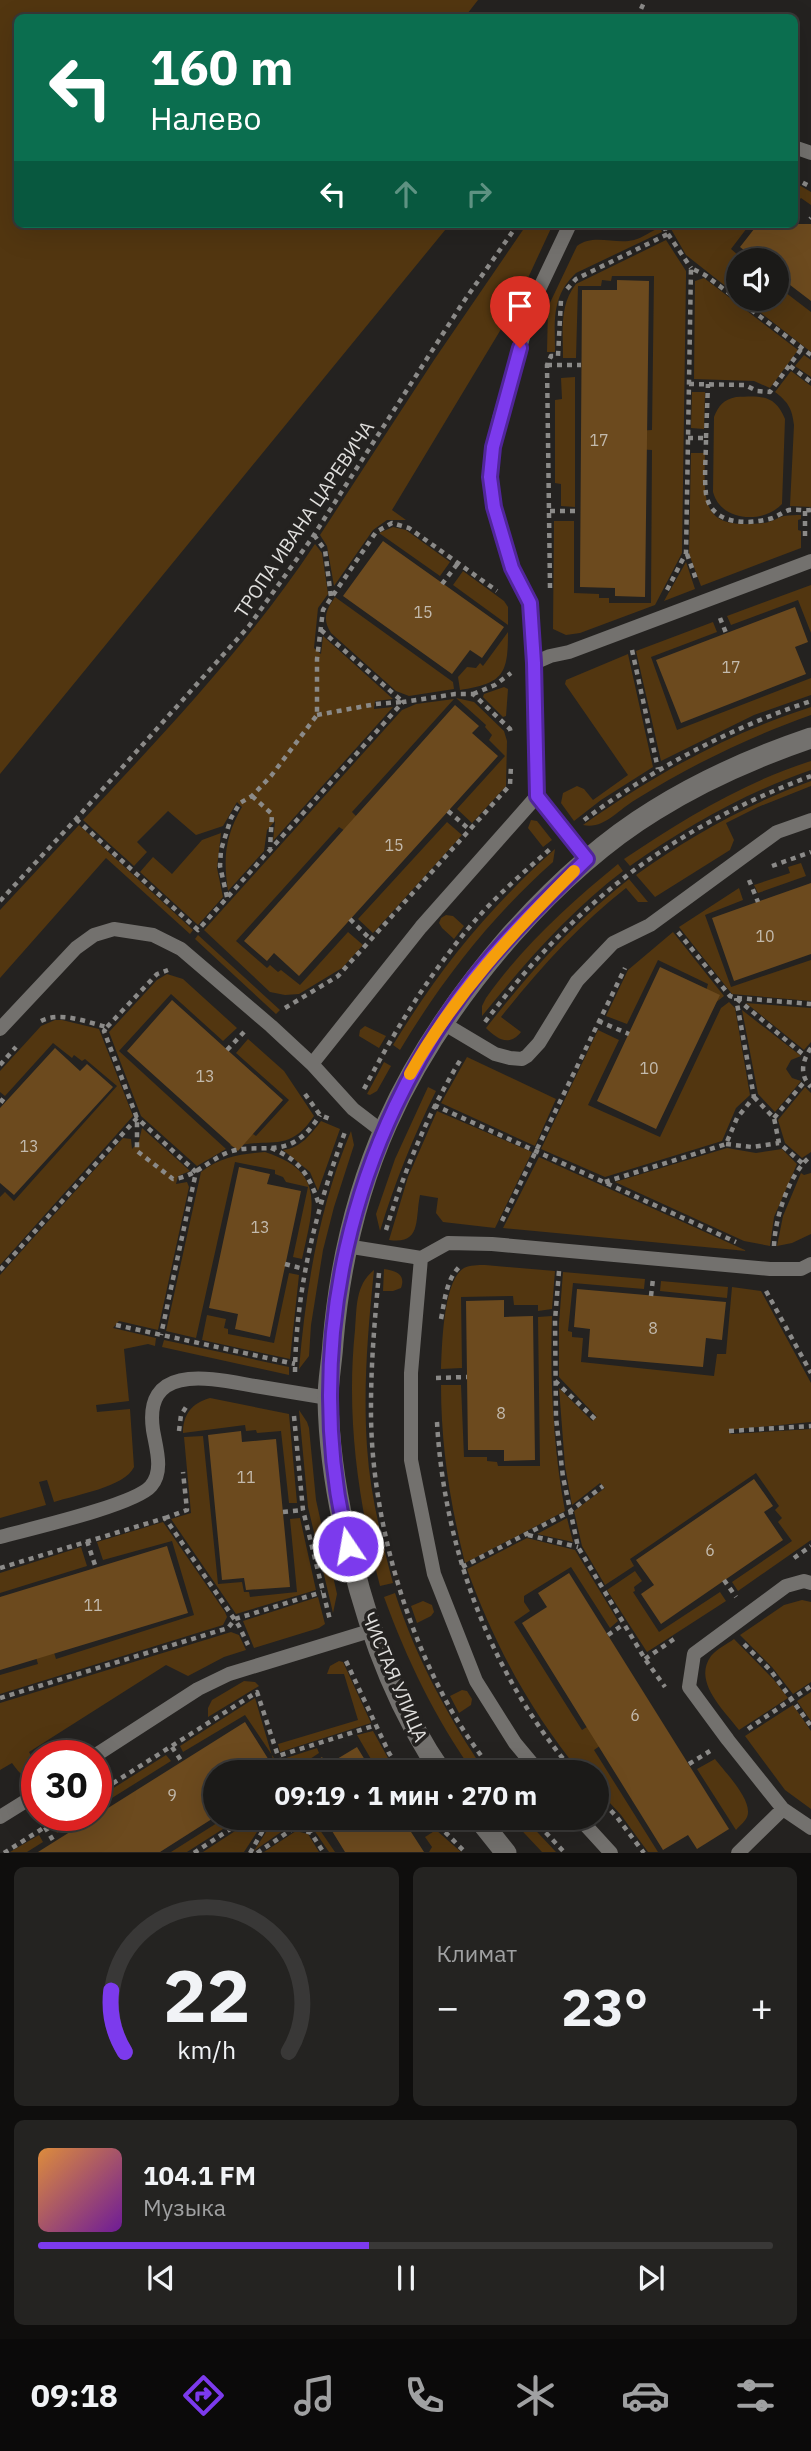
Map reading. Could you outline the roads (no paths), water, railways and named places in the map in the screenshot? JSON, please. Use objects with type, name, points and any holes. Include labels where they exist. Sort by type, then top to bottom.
[{"type":"street","name":"ЧИСТАЯ УЛИЦА","points":[[433,1760],[422,1744],[392,1680],[358,1587],[343,1526],[333,1464],[328,1398],[335,1317],[346,1246],[362,1186],[408,1077],[474,978],[528,917],[587,859],[655,810],[734,769],[811,738]]},
{"type":"street","points":[[488,1830],[505,1852]]},
{"type":"lane","points":[[568,228],[534,300],[499,419],[490,477],[494,507],[512,568],[530,603],[537,796],[587,859]]},
{"type":"lane","points":[[534,663],[811,561]]},
{"type":"lane","points":[[312,1065],[421,927],[537,796]]},
{"type":"lane","points":[[443,1023],[495,1054],[522,1059],[539,1043],[577,981],[613,943],[650,925],[777,832],[811,820]]},
{"type":"lane","points":[[0,1029],[76,948],[94,935],[114,929],[153,935],[181,949],[271,1026],[353,1109],[383,1132]]},
{"type":"lane","points":[[346,1246],[421,1258],[448,1243],[492,1244],[771,1269],[801,1269],[811,1264]]},
{"type":"lane","points":[[421,1258],[411,1373],[411,1460],[434,1574],[476,1681],[515,1743],[529,1760]]},
{"type":"lane","points":[[0,1537],[122,1502],[149,1489],[158,1472],[152,1409],[159,1394],[175,1382],[202,1377],[328,1398]]},
{"type":"lane","points":[[811,1583],[794,1582],[786,1586],[694,1654],[689,1687],[783,1809],[811,1828]]},
{"type":"lane","points":[[112,1745],[198,1689],[229,1674],[373,1630]]},
{"type":"lane","points":[[0,1817],[21,1804]]},
{"type":"lane","points":[[738,1853],[783,1809]]},
{"type":"lane","points":[[590,1830],[611,1853]]}]
